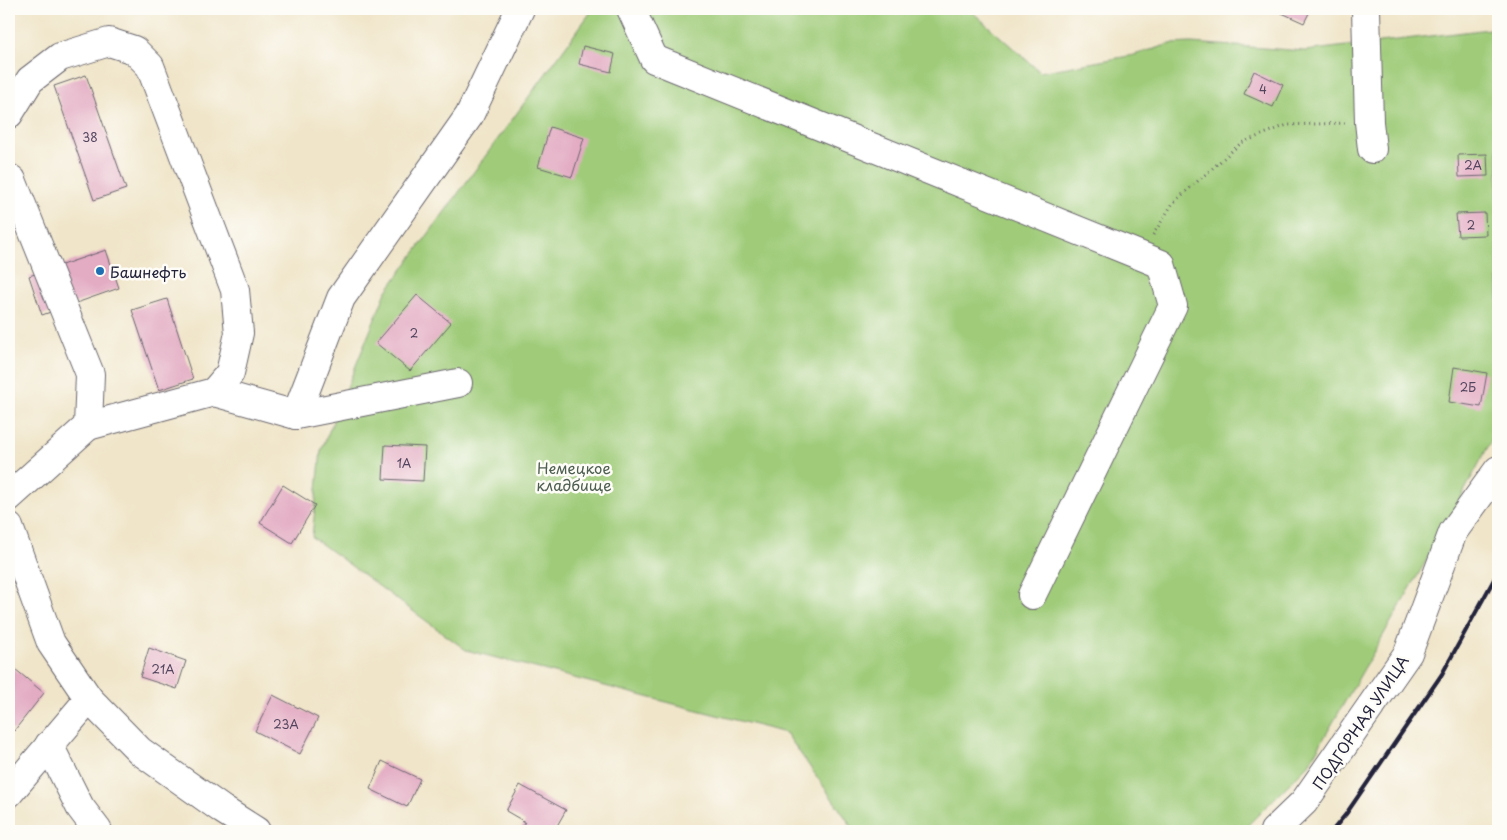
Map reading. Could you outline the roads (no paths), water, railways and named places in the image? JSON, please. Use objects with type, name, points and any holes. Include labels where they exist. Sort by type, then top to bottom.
[{"type":"street","points":[[296,414],[341,298],[469,116],[520,9]]},
{"type":"street","points":[[631,9],[654,59],[1162,264],[1173,306],[1032,595]]},
{"type":"street","points":[[1366,9],[1369,122],[1372,149]]},
{"type":"street","points":[[9,114],[30,80],[60,57],[109,42],[134,50],[150,66],[235,290],[239,333],[230,373],[214,392]]},
{"type":"street","points":[[9,178],[12,180],[90,374],[88,426]]},
{"type":"street","points":[[9,497],[88,426],[214,392],[296,414],[458,383]]},
{"type":"street","name":"ПОДГОРНАЯ УЛИЦА","points":[[1274,831],[1304,802],[1408,653],[1453,532],[1498,470]]},
{"type":"street","points":[[9,528],[51,643],[89,699],[140,751],[256,831]]},
{"type":"street","points":[[9,793],[89,699]]},
{"type":"street","points":[[49,745],[80,807],[98,831]]},
{"type":"railway","points":[[1332,831],[1346,814],[1442,674],[1498,572]]},
{"type":"place","name":"Башнефть","points":[[100,271]]},
{"type":"park label","name":"Немецкое кладбище","points":[[574,476]]}]
